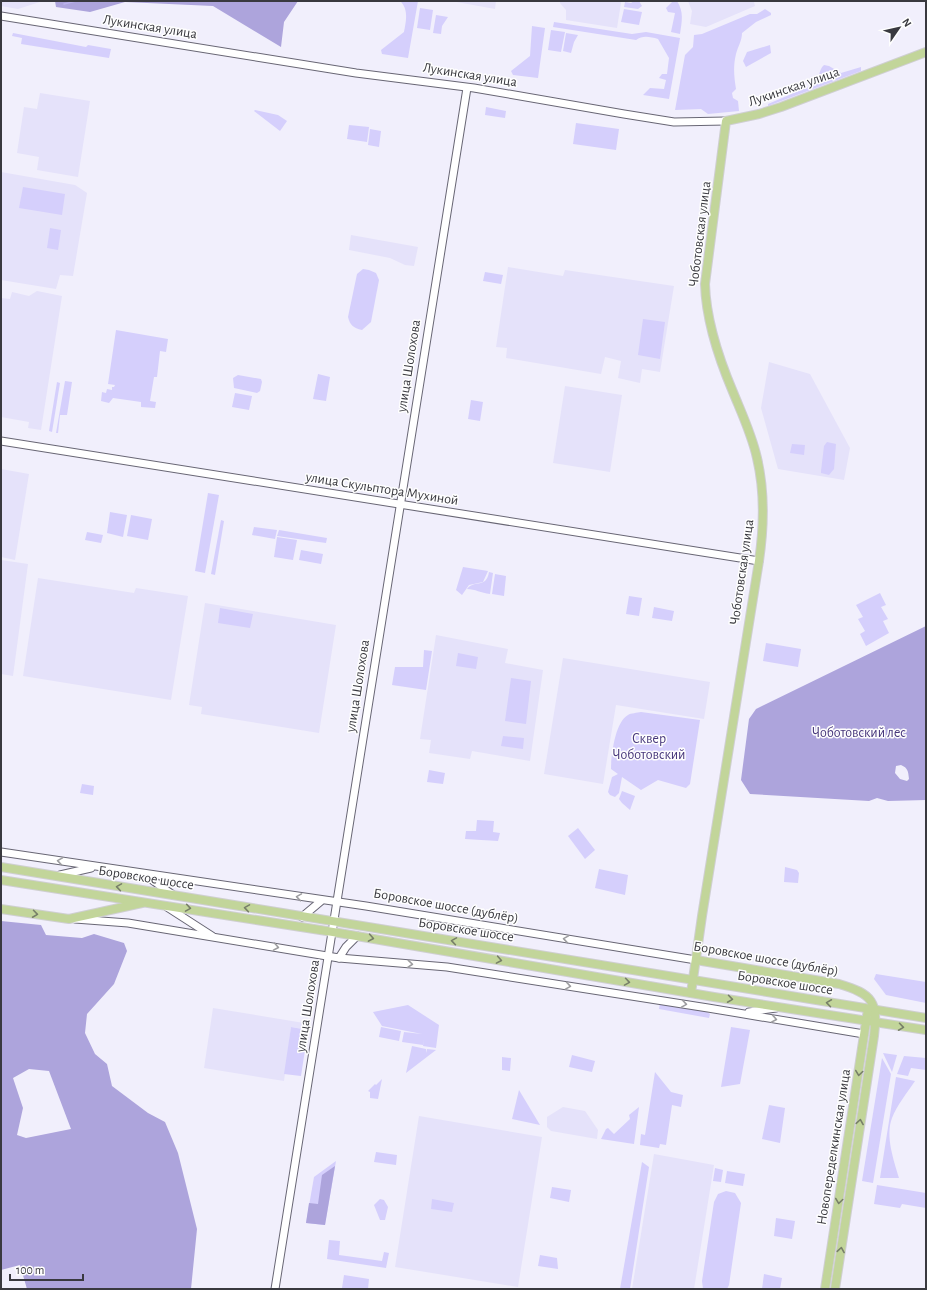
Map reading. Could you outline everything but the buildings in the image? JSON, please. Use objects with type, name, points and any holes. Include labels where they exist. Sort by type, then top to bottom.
[{"type":"main road","name":"Лукинская улица","points":[[726,121],[759,114],[781,107],[926,52]]},
{"type":"main road","name":"Чоботовская улица","points":[[691,993],[759,561],[763,510],[762,483],[757,457],[746,424],[724,370],[706,304],[705,284],[726,121]]},
{"type":"main road","name":"Боровское шоссе","points":[[1,867],[926,1018]]},
{"type":"main road","name":"Боровское шоссе","points":[[1,880],[151,902],[691,993],[783,1006],[866,1022],[926,1030]]},
{"type":"main road","points":[[1,909],[69,919],[116,908],[151,902]]},
{"type":"main road","name":"Боровское шоссе (дублёр)","points":[[696,960],[844,985],[858,990],[868,998],[874,1004],[872,1010]]},
{"type":"main road","name":"Новопеределкинская улица","points":[[825,1289],[866,1022],[872,1010]]},
{"type":"main road","name":"Новопеределкинская улица","points":[[835,1289],[875,1023],[872,1010]]},
{"type":"street","name":"Лукинская улица","points":[[1,16],[348,72],[413,79],[674,122],[726,121]]},
{"type":"street","name":"улица Шолохова","points":[[275,1289],[467,88]]},
{"type":"street","name":"улица Скульптора Мухиной","points":[[1,441],[759,561]]},
{"type":"street","name":"Боровское шоссе (дублёр)","points":[[1,852],[321,901],[338,902],[696,960]]},
{"type":"street","points":[[54,876],[99,867]]},
{"type":"street","points":[[142,873],[175,896]]},
{"type":"street","points":[[302,917],[321,901]]},
{"type":"street","points":[[163,904],[215,938]]},
{"type":"street","points":[[69,919],[128,923],[339,958],[447,967],[743,1013],[864,1034]]},
{"type":"street","points":[[339,958],[346,947],[357,936]]},
{"type":"street","points":[[691,993],[708,1008]]},
{"type":"street","points":[[743,1013],[783,1006]]},
{"type":"shaded area","points":[[1,1],[43,1],[18,9],[1,6]]},
{"type":"shaded area","points":[[451,1],[496,1],[495,9]]},
{"type":"shaded area","points":[[560,1],[620,1],[621,3],[617,28],[566,20],[566,10]]},
{"type":"shaded area","points":[[688,1],[755,1],[755,6],[706,27],[690,24],[692,11]]},
{"type":"shaded area","points":[[40,93],[90,101],[78,177],[37,170],[39,157],[17,153],[24,107],[37,109]]},
{"type":"shaded area","points":[[1,172],[75,185],[87,193],[73,276],[60,275],[56,289],[1,280]]},
{"type":"shaded area","points":[[351,235],[418,247],[414,266],[405,265],[390,258],[349,250]]},
{"type":"shaded area","points":[[508,267],[563,276],[565,270],[674,286],[660,372],[642,369],[640,383],[618,378],[621,361],[605,357],[601,374],[506,358],[507,348],[496,347]]},
{"type":"shaded area","points":[[37,291],[62,296],[41,430],[28,428],[29,422],[1,417],[1,298],[10,299],[12,292],[29,296]]},
{"type":"shaded area","points":[[769,362],[810,374],[850,448],[844,480],[778,469],[761,408]]},
{"type":"shaded area","points":[[565,386],[622,395],[610,472],[553,463]]},
{"type":"shaded area","points":[[1,469],[29,474],[15,560],[1,557]]},
{"type":"shaded area","points":[[1,560],[28,564],[13,676],[1,674]]},
{"type":"shaded area","points":[[38,578],[134,593],[136,588],[188,596],[171,700],[23,676]]},
{"type":"shaded area","points":[[205,603],[336,625],[319,733],[201,714],[202,707],[189,705]]},
{"type":"shaded area","points":[[436,635],[508,649],[505,663],[543,670],[530,761],[472,751],[470,759],[429,753],[431,740],[420,739]]},
{"type":"shaded area","points":[[563,658],[710,682],[704,719],[616,705],[603,784],[544,774]]},
{"type":"shaded area","points":[[213,1008],[310,1024],[308,1030],[291,1027],[284,1081],[204,1068]]},
{"type":"shaded area","points":[[563,1107],[585,1111],[598,1130],[597,1139],[551,1131],[547,1127],[547,1117]]},
{"type":"shaded area","points":[[419,1116],[542,1137],[518,1287],[395,1267]]},
{"type":"shaded area","points":[[654,1154],[714,1165],[694,1289],[632,1289]]},
{"type":"green space","points":[[55,1],[298,1],[284,22],[281,47],[213,6],[125,2],[90,12],[56,7]]},
{"type":"green space","points":[[400,1],[418,1],[408,58],[382,54],[381,50],[404,32],[406,12]]},
{"type":"green space","points":[[634,1],[639,1],[642,6],[638,9],[624,7],[625,2],[631,3]]},
{"type":"green space","points":[[673,1],[677,1],[682,13],[680,34],[671,32],[675,13],[668,12],[666,8]]},
{"type":"green space","points":[[420,8],[433,10],[430,30],[417,28]]},
{"type":"green space","points":[[624,9],[642,12],[639,25],[621,22]]},
{"type":"green space","points":[[765,9],[771,13],[771,15],[756,22],[742,33],[741,41],[736,54],[734,72],[736,89],[732,93],[733,98],[738,101],[739,111],[708,114],[701,109],[675,110],[685,55],[693,47],[694,35],[702,34],[750,14],[757,14]]},
{"type":"green space","points":[[436,15],[448,17],[442,26],[441,34],[433,33]]},
{"type":"green space","points":[[554,22],[632,34],[646,32],[680,38],[669,99],[643,95],[650,88],[664,89],[666,80],[659,78],[662,74],[667,74],[669,58],[658,39],[644,37],[636,40],[553,27]]},
{"type":"green space","points":[[532,26],[545,28],[538,78],[513,75],[511,71],[530,56]]},
{"type":"green space","points":[[551,30],[565,32],[561,52],[548,50]]},
{"type":"green space","points":[[13,33],[86,47],[88,45],[111,49],[109,58],[21,44],[22,38],[12,36]]},
{"type":"green space","points":[[566,33],[578,35],[571,53],[563,51]]},
{"type":"green space","points":[[770,45],[771,53],[746,67],[743,61],[747,52]]},
{"type":"green space","points":[[824,65],[829,66],[841,73],[861,67],[861,71],[768,106],[768,104],[815,84]]},
{"type":"green space","points":[[486,107],[506,111],[505,118],[485,115]]},
{"type":"green space","points":[[254,111],[278,115],[287,121],[280,131]]},
{"type":"green space","points":[[576,123],[619,129],[616,150],[573,144]]},
{"type":"green space","points":[[349,125],[369,127],[367,142],[347,139]]},
{"type":"green space","points":[[370,129],[381,131],[379,147],[368,145]]},
{"type":"green space","points":[[23,187],[65,194],[62,215],[19,208]]},
{"type":"green space","points":[[50,228],[61,230],[58,250],[47,248]]},
{"type":"green space","points":[[363,269],[376,273],[379,280],[371,322],[362,330],[352,326],[348,317],[357,274]]},
{"type":"green space","points":[[485,272],[503,275],[501,284],[483,281]]},
{"type":"green space","points":[[643,319],[665,322],[660,359],[638,355]]},
{"type":"green space","points":[[116,330],[168,339],[166,352],[160,351],[157,377],[154,377],[150,401],[156,402],[155,408],[141,407],[141,402],[113,398],[109,403],[101,401],[102,392],[106,393],[107,389],[112,390],[112,387],[115,385],[108,384]]},
{"type":"green space","points":[[318,374],[330,377],[326,401],[313,399]]},
{"type":"green space","points":[[238,375],[261,379],[262,382],[260,391],[257,393],[234,388],[233,378]]},
{"type":"green space","points":[[65,381],[72,382],[67,415],[60,415],[58,433],[56,433]]},
{"type":"green space","points":[[57,382],[60,383],[52,432],[49,431]]},
{"type":"green space","points":[[235,393],[252,396],[249,410],[232,407]]},
{"type":"green space","points":[[471,400],[483,402],[480,421],[468,419]]},
{"type":"green space","points":[[827,442],[836,444],[834,469],[829,475],[821,473],[824,446]]},
{"type":"green space","points":[[792,444],[805,445],[804,455],[790,453]]},
{"type":"green space","points":[[208,493],[219,495],[205,573],[195,571]]},
{"type":"green space","points":[[110,512],[127,515],[123,537],[107,533]]},
{"type":"green space","points":[[131,515],[152,519],[148,540],[127,536]]},
{"type":"green space","points":[[221,520],[224,521],[215,575],[211,574]]},
{"type":"green space","points":[[254,527],[277,530],[275,539],[252,535]]},
{"type":"green space","points":[[279,530],[327,538],[326,543],[277,536]]},
{"type":"green space","points":[[87,532],[103,535],[101,543],[85,540]]},
{"type":"green space","points":[[277,537],[297,540],[293,560],[274,557]]},
{"type":"green space","points":[[301,550],[323,554],[321,564],[299,560]]},
{"type":"green space","points":[[463,567],[488,571],[483,582],[469,585],[462,595],[456,590]]},
{"type":"green space","points":[[489,572],[493,573],[490,594],[467,589],[470,586],[483,582],[488,577]]},
{"type":"green space","points":[[495,574],[506,576],[504,596],[492,594]]},
{"type":"green space","points":[[880,593],[886,605],[881,607],[888,619],[883,621],[889,633],[866,646],[860,634],[865,631],[858,619],[863,617],[856,605]]},
{"type":"green space","points":[[629,596],[642,598],[639,616],[626,614]]},
{"type":"green space","points":[[654,607],[674,611],[672,621],[652,618]]},
{"type":"green space","points":[[220,608],[253,614],[250,628],[218,623]]},
{"type":"green space","name":"Чоботовский лес","points":[[926,626],[926,800],[888,801],[877,798],[869,801],[750,794],[741,780],[749,719],[756,709]],"holes":[[[896,766],[903,766],[908,772],[909,779],[907,781],[900,779],[895,773]]]},
{"type":"green space","points":[[766,643],[801,649],[798,667],[763,661]]},
{"type":"green space","points":[[424,650],[432,651],[426,690],[392,685],[395,667],[423,667]]},
{"type":"green space","points":[[458,653],[478,657],[476,669],[456,666]]},
{"type":"green space","points":[[511,678],[531,681],[526,724],[505,721]]},
{"type":"green space","name":"Сквер Чоботовский","points":[[641,712],[700,720],[690,784],[686,788],[658,780],[641,790],[622,777],[619,793],[615,797],[610,795],[608,792],[612,777],[618,774],[611,769],[613,748],[617,732],[620,725],[628,715]]},
{"type":"green space","points":[[503,736],[524,738],[523,749],[501,746]]},
{"type":"green space","points":[[429,770],[445,773],[443,784],[427,782]]},
{"type":"green space","points":[[82,784],[94,786],[93,795],[80,793]]},
{"type":"green space","points":[[622,791],[635,796],[630,810],[619,799]]},
{"type":"green space","points":[[477,820],[494,821],[493,832],[500,833],[498,841],[465,839],[466,831],[476,831]]},
{"type":"green space","points":[[578,828],[595,850],[585,859],[568,836]]},
{"type":"green space","points":[[785,867],[797,870],[799,873],[798,883],[784,882]]},
{"type":"green space","points":[[599,869],[628,875],[625,895],[595,888]]},
{"type":"green space","points":[[1,921],[41,925],[46,935],[82,938],[94,934],[124,943],[127,951],[114,984],[87,1014],[85,1033],[95,1054],[107,1064],[112,1086],[148,1113],[165,1122],[178,1153],[197,1229],[191,1289],[27,1289],[20,1265],[1,1270]],"holes":[[[29,1069],[49,1071],[71,1129],[26,1138],[17,1135],[23,1108],[13,1078]]]},
{"type":"green space","points":[[876,974],[926,982],[926,1003],[886,995],[874,979]]},
{"type":"green space","points":[[660,1002],[701,1008],[710,1014],[709,1018],[659,1009]]},
{"type":"green space","points":[[408,1005],[439,1025],[436,1048],[423,1046],[424,1039],[423,1045],[402,1042],[404,1032],[422,1034],[382,1026],[373,1012]]},
{"type":"green space","points":[[291,1027],[308,1030],[301,1076],[284,1074]]},
{"type":"green space","points":[[381,1027],[401,1031],[399,1041],[379,1037]]},
{"type":"green space","points":[[731,1027],[750,1030],[740,1084],[721,1087]]},
{"type":"green space","points":[[412,1046],[426,1049],[426,1053],[427,1049],[436,1050],[406,1073]]},
{"type":"green space","points":[[883,1053],[897,1055],[892,1072]]},
{"type":"green space","points":[[572,1055],[595,1061],[592,1072],[569,1067]]},
{"type":"green space","points":[[904,1056],[926,1058],[926,1070],[911,1068],[908,1076],[897,1074]]},
{"type":"green space","points":[[502,1057],[511,1058],[510,1071],[502,1070]]},
{"type":"green space","points":[[882,1058],[891,1074],[873,1183],[862,1181]]},
{"type":"green space","points":[[655,1072],[671,1092],[683,1095],[681,1107],[672,1105],[666,1145],[660,1144],[659,1148],[640,1145],[641,1134],[645,1135]]},
{"type":"green space","points":[[896,1077],[915,1081],[902,1099],[890,1125],[889,1133],[891,1148],[899,1178],[880,1178]]},
{"type":"green space","points":[[382,1079],[378,1099],[370,1098],[370,1092],[368,1091]]},
{"type":"green space","points":[[519,1090],[540,1125],[512,1119]]},
{"type":"green space","points":[[769,1105],[785,1108],[780,1143],[762,1139]]},
{"type":"green space","points":[[639,1107],[634,1144],[601,1139],[608,1128],[614,1134],[630,1119],[629,1115]]},
{"type":"green space","points":[[376,1152],[397,1155],[396,1165],[374,1162]]},
{"type":"green space","points":[[336,1161],[325,1225],[306,1223],[314,1177]]},
{"type":"green space","points":[[642,1162],[649,1167],[630,1289],[620,1289]]},
{"type":"green space","points":[[335,1166],[325,1225],[306,1223],[309,1203],[318,1204],[322,1175]]},
{"type":"green space","points":[[715,1168],[723,1170],[721,1182],[713,1181]]},
{"type":"green space","points":[[727,1171],[745,1174],[743,1186],[725,1183]]},
{"type":"green space","points":[[877,1185],[926,1193],[926,1208],[902,1204],[900,1208],[874,1204]]},
{"type":"green space","points":[[552,1187],[571,1190],[569,1202],[550,1198]]},
{"type":"green space","points":[[726,1191],[735,1193],[741,1203],[729,1285],[727,1289],[703,1289],[702,1281],[714,1202],[718,1194]]},
{"type":"green space","points":[[380,1199],[384,1200],[388,1207],[385,1220],[380,1220],[374,1205]]},
{"type":"green space","points":[[432,1199],[454,1203],[452,1212],[431,1209]]},
{"type":"green space","points":[[776,1218],[795,1221],[792,1239],[774,1236]]},
{"type":"green space","points":[[329,1240],[340,1241],[339,1255],[382,1261],[384,1252],[389,1253],[386,1268],[327,1259]]},
{"type":"green space","points":[[540,1255],[557,1258],[558,1269],[538,1266]]},
{"type":"green space","points":[[764,1274],[782,1278],[780,1289],[762,1289]]},
{"type":"green space","points":[[344,1275],[369,1279],[368,1289],[342,1288]]},
{"type":"waterway","points":[[64,4],[76,1]]},
{"type":"waterway","points":[[146,1],[161,1]]}]
